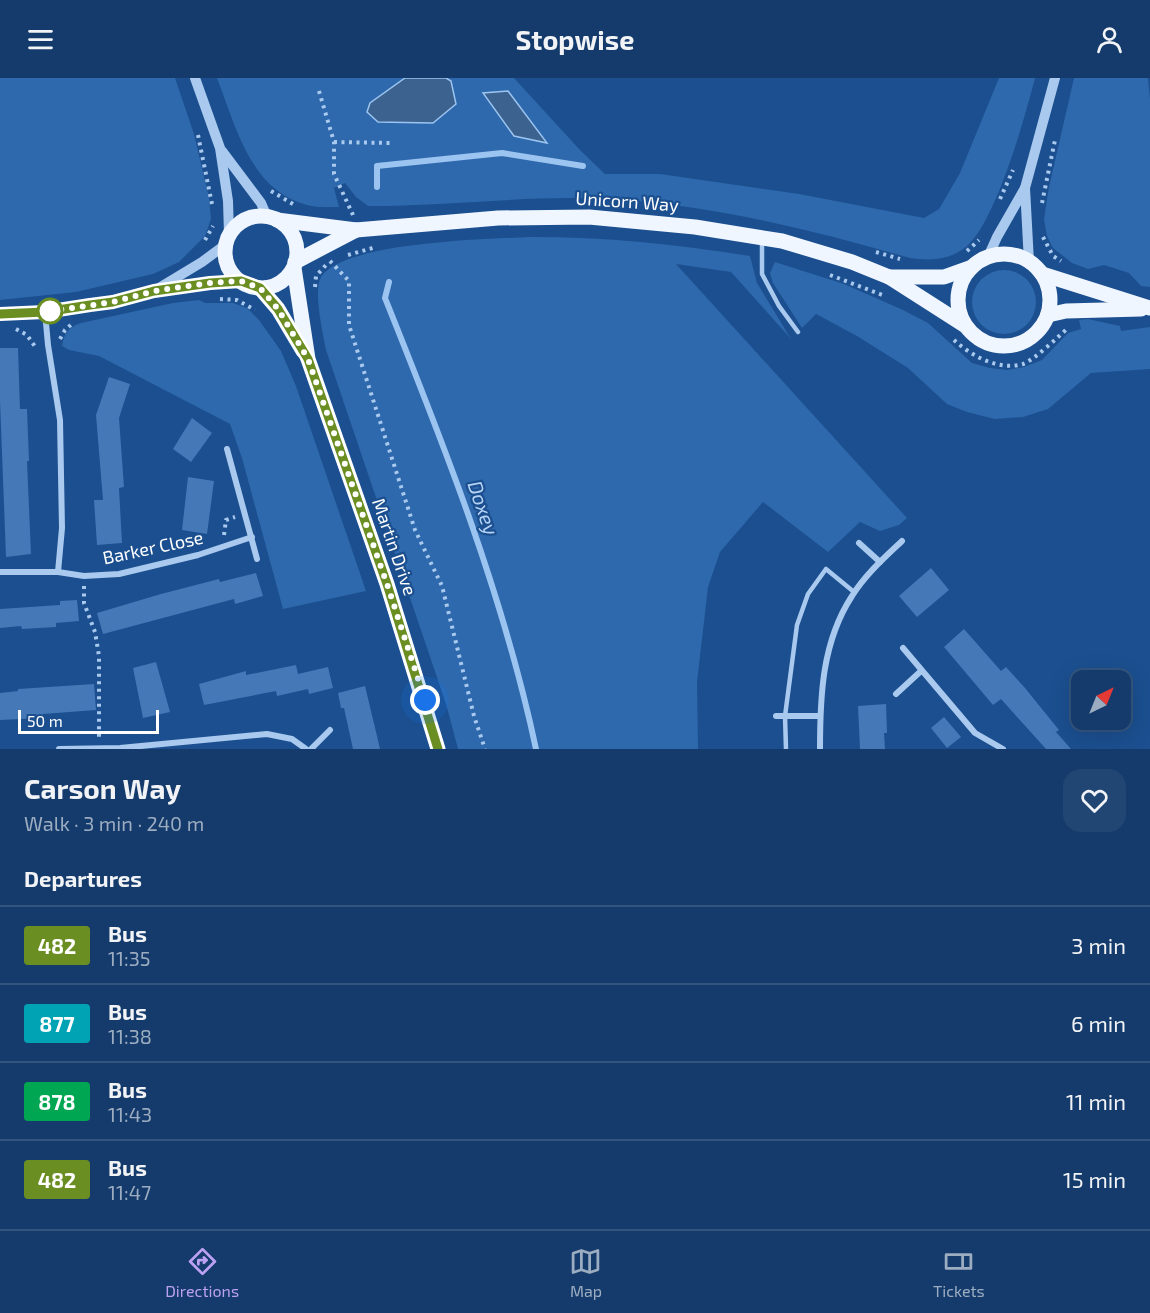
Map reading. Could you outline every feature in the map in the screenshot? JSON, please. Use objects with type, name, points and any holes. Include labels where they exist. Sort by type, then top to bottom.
[{"type":"main road","points":[[252,217],[272,219],[287,227],[295,241],[294,265],[285,279],[272,286],[260,288],[241,281],[231,272],[225,259],[227,239],[239,223],[252,217]]},
{"type":"main road","name":"Unicorn Way","points":[[272,219],[356,230],[498,218],[589,217],[694,227],[783,241],[852,262],[890,276],[964,325]]},
{"type":"main road","name":"Unicorn Way","points":[[294,265],[356,230]]},
{"type":"main road","points":[[1042,274],[1050,294],[1048,315],[1041,328],[1030,339],[1009,346],[987,344],[974,336],[964,325],[958,310],[958,294],[962,279],[972,267],[988,257],[1009,255],[1029,262],[1042,274],[1150,309]]},
{"type":"main road","name":"Martin Drive","points":[[294,265],[308,359],[387,584],[438,749]]},
{"type":"main road","name":"Unicorn Way","points":[[890,276],[944,277],[972,267]]},
{"type":"main road","name":"Martin Drive","points":[[260,288],[278,309],[308,359]]},
{"type":"main road","points":[[1048,315],[1066,311],[1150,309]]},
{"type":"street","points":[[154,291],[202,262],[227,239],[228,201],[220,148],[195,78]]},
{"type":"street","points":[[988,257],[1025,188],[1055,78]]},
{"type":"street","points":[[220,148],[272,219]]},
{"type":"street","points":[[1025,188],[1029,262]]},
{"type":"street","points":[[0,314],[45,312],[113,302],[154,291],[241,281]]},
{"type":"street","points":[[45,312],[60,420],[62,528],[58,572]]},
{"type":"street","points":[[227,449],[257,559]]},
{"type":"street","name":"Barker Close","points":[[0,572],[58,572],[84,576],[119,574],[198,555],[252,537]]},
{"type":"street","points":[[820,749],[820,716],[825,662],[836,625],[854,592],[902,541]]},
{"type":"street","points":[[859,543],[880,562]]},
{"type":"street","points":[[903,648],[975,733],[1003,749]]},
{"type":"street","points":[[896,694],[921,670]]},
{"type":"street","points":[[776,716],[820,716]]},
{"type":"street","points":[[311,749],[330,730]]},
{"type":"street","points":[[59,749],[120,748],[267,734],[292,739],[306,749]]},
{"type":"lane","points":[[762,238],[762,274],[779,306],[798,332]]},
{"type":"lane","points":[[786,749],[786,716],[796,625],[808,594],[826,569],[854,592]]},
{"type":"path","points":[[319,91],[334,142],[334,174],[352,211],[356,230]]},
{"type":"path","points":[[198,134],[213,213]]},
{"type":"path","points":[[1041,209],[1056,137]]},
{"type":"path","points":[[334,142],[392,143]]},
{"type":"path","points":[[997,206],[1014,169]]},
{"type":"path","points":[[269,189],[297,206]]},
{"type":"path","points":[[342,211],[352,211]]},
{"type":"path","points":[[201,245],[208,238],[215,223]]},
{"type":"path","points":[[1040,229],[1053,256],[1067,265]]},
{"type":"path","points":[[961,255],[984,234]]},
{"type":"path","points":[[314,298],[316,276],[330,261],[377,247]]},
{"type":"path","points":[[869,250],[902,259]]},
{"type":"path","points":[[330,261],[349,281],[349,325],[415,530],[442,586],[474,716],[485,749]]},
{"type":"path","points":[[821,272],[887,296]]},
{"type":"path","points":[[218,299],[237,300],[260,315]]},
{"type":"path","points":[[58,344],[65,330],[73,323],[84,320]]},
{"type":"path","points":[[953,339],[968,353],[997,364],[1024,364],[1069,327]]},
{"type":"path","points":[[9,329],[18,329],[27,335],[36,347],[37,357]]},
{"type":"path","points":[[216,537],[225,535],[226,520],[246,514]]},
{"type":"path","points":[[84,576],[84,603],[95,632],[99,656],[99,748]]},
{"type":"shaded area","points":[[0,78],[175,78],[194,134],[209,198],[211,219],[205,236],[179,262],[153,274],[76,292],[0,300]]},
{"type":"shaded area","points":[[217,78],[514,78],[605,174],[660,174],[799,194],[924,218],[939,209],[960,173],[999,78],[1035,78],[1008,168],[988,216],[966,247],[953,255],[925,259],[910,258],[762,220],[648,202],[549,198],[368,206],[356,197],[345,183],[334,188],[339,207],[307,205],[288,197],[272,186],[258,171],[239,136]]},
{"type":"shaded area","points":[[405,78],[446,78],[451,81],[456,104],[433,123],[378,122],[367,112],[370,103]]},
{"type":"shaded area","points":[[1074,78],[1148,78],[1150,287],[1141,286],[1129,273],[1104,265],[1088,269],[1072,263],[1053,248],[1047,236],[1044,219],[1049,187]]},
{"type":"shaded area","points":[[508,91],[547,143],[514,136],[483,93]]},
{"type":"shaded area","points":[[530,237],[640,242],[750,256],[757,283],[791,339],[731,272],[676,264],[907,518],[899,525],[880,531],[860,522],[828,552],[763,502],[720,552],[708,587],[697,682],[698,749],[458,749],[446,704],[326,350],[319,313],[318,292],[321,277],[335,265],[357,256],[386,249],[452,241]]},
{"type":"shaded area","points":[[775,262],[844,284],[903,310],[928,323],[972,363],[1007,370],[1024,367],[1042,360],[1068,333],[1081,329],[1079,320],[1088,319],[1120,326],[1121,331],[1150,327],[1150,369],[1091,373],[1048,409],[1023,417],[995,419],[967,412],[947,404],[908,368],[816,314],[802,328],[773,283],[770,273]]},
{"type":"shaded area","points":[[1004,270],[1016,272],[1027,279],[1034,290],[1036,302],[1034,314],[1027,325],[1016,332],[1004,334],[992,332],[981,325],[974,314],[972,302],[974,290],[981,279],[992,272]]},
{"type":"shaded area","points":[[199,300],[205,303],[233,303],[247,308],[259,320],[281,351],[296,386],[366,591],[283,609],[242,458],[230,424],[99,356],[69,350],[62,346],[68,331],[81,323],[173,303]]},
{"type":"building","points":[[0,348],[18,348],[20,409],[27,409],[29,461],[27,461],[31,554],[6,557],[0,401]]},
{"type":"building","points":[[109,377],[130,384],[119,418],[124,487],[119,488],[122,543],[97,545],[94,500],[103,500],[96,415]]},
{"type":"building","points":[[192,418],[212,433],[191,462],[173,449]]},
{"type":"building","points":[[188,477],[214,481],[207,534],[182,530]]},
{"type":"building","points":[[931,568],[949,590],[917,617],[899,596]]},
{"type":"building","points":[[256,573],[263,596],[235,604],[234,599],[103,634],[97,613],[219,579],[220,582]]},
{"type":"building","points":[[77,600],[79,621],[56,623],[56,627],[0,628],[0,609],[60,605],[60,601]]},
{"type":"building","points":[[964,629],[1001,671],[1006,667],[1025,688],[1059,730],[1056,732],[1071,749],[1046,749],[1001,699],[993,705],[944,647]]},
{"type":"building","points":[[156,662],[170,712],[143,718],[133,668]]},
{"type":"building","points":[[296,665],[298,674],[328,667],[333,688],[309,694],[308,689],[277,696],[276,691],[204,705],[199,684],[246,671],[246,675]]},
{"type":"building","points":[[94,684],[96,710],[43,714],[43,718],[0,720],[0,693],[18,691],[18,689]]},
{"type":"building","points":[[365,686],[380,749],[353,749],[344,708],[341,708],[338,693]]},
{"type":"building","points":[[886,704],[885,749],[860,749],[858,706]]},
{"type":"building","points":[[944,717],[961,737],[947,748],[931,728]]},
{"type":"waterway","name":"Doxey","points":[[377,187],[377,166],[502,153],[583,166]]},
{"type":"waterway","name":"Doxey","points":[[389,282],[385,298],[470,520],[507,634],[536,749]]},
{"type":"bus line","name":"482","points":[[0,314],[45,312],[113,302],[154,291],[210,283],[241,281],[260,288],[278,309],[308,359],[387,584],[425,700],[438,749]]},
{"type":"route","points":[[50,311],[45,312],[113,302],[154,291],[210,283],[241,281],[260,288],[278,309],[308,359],[425,700]]}]
